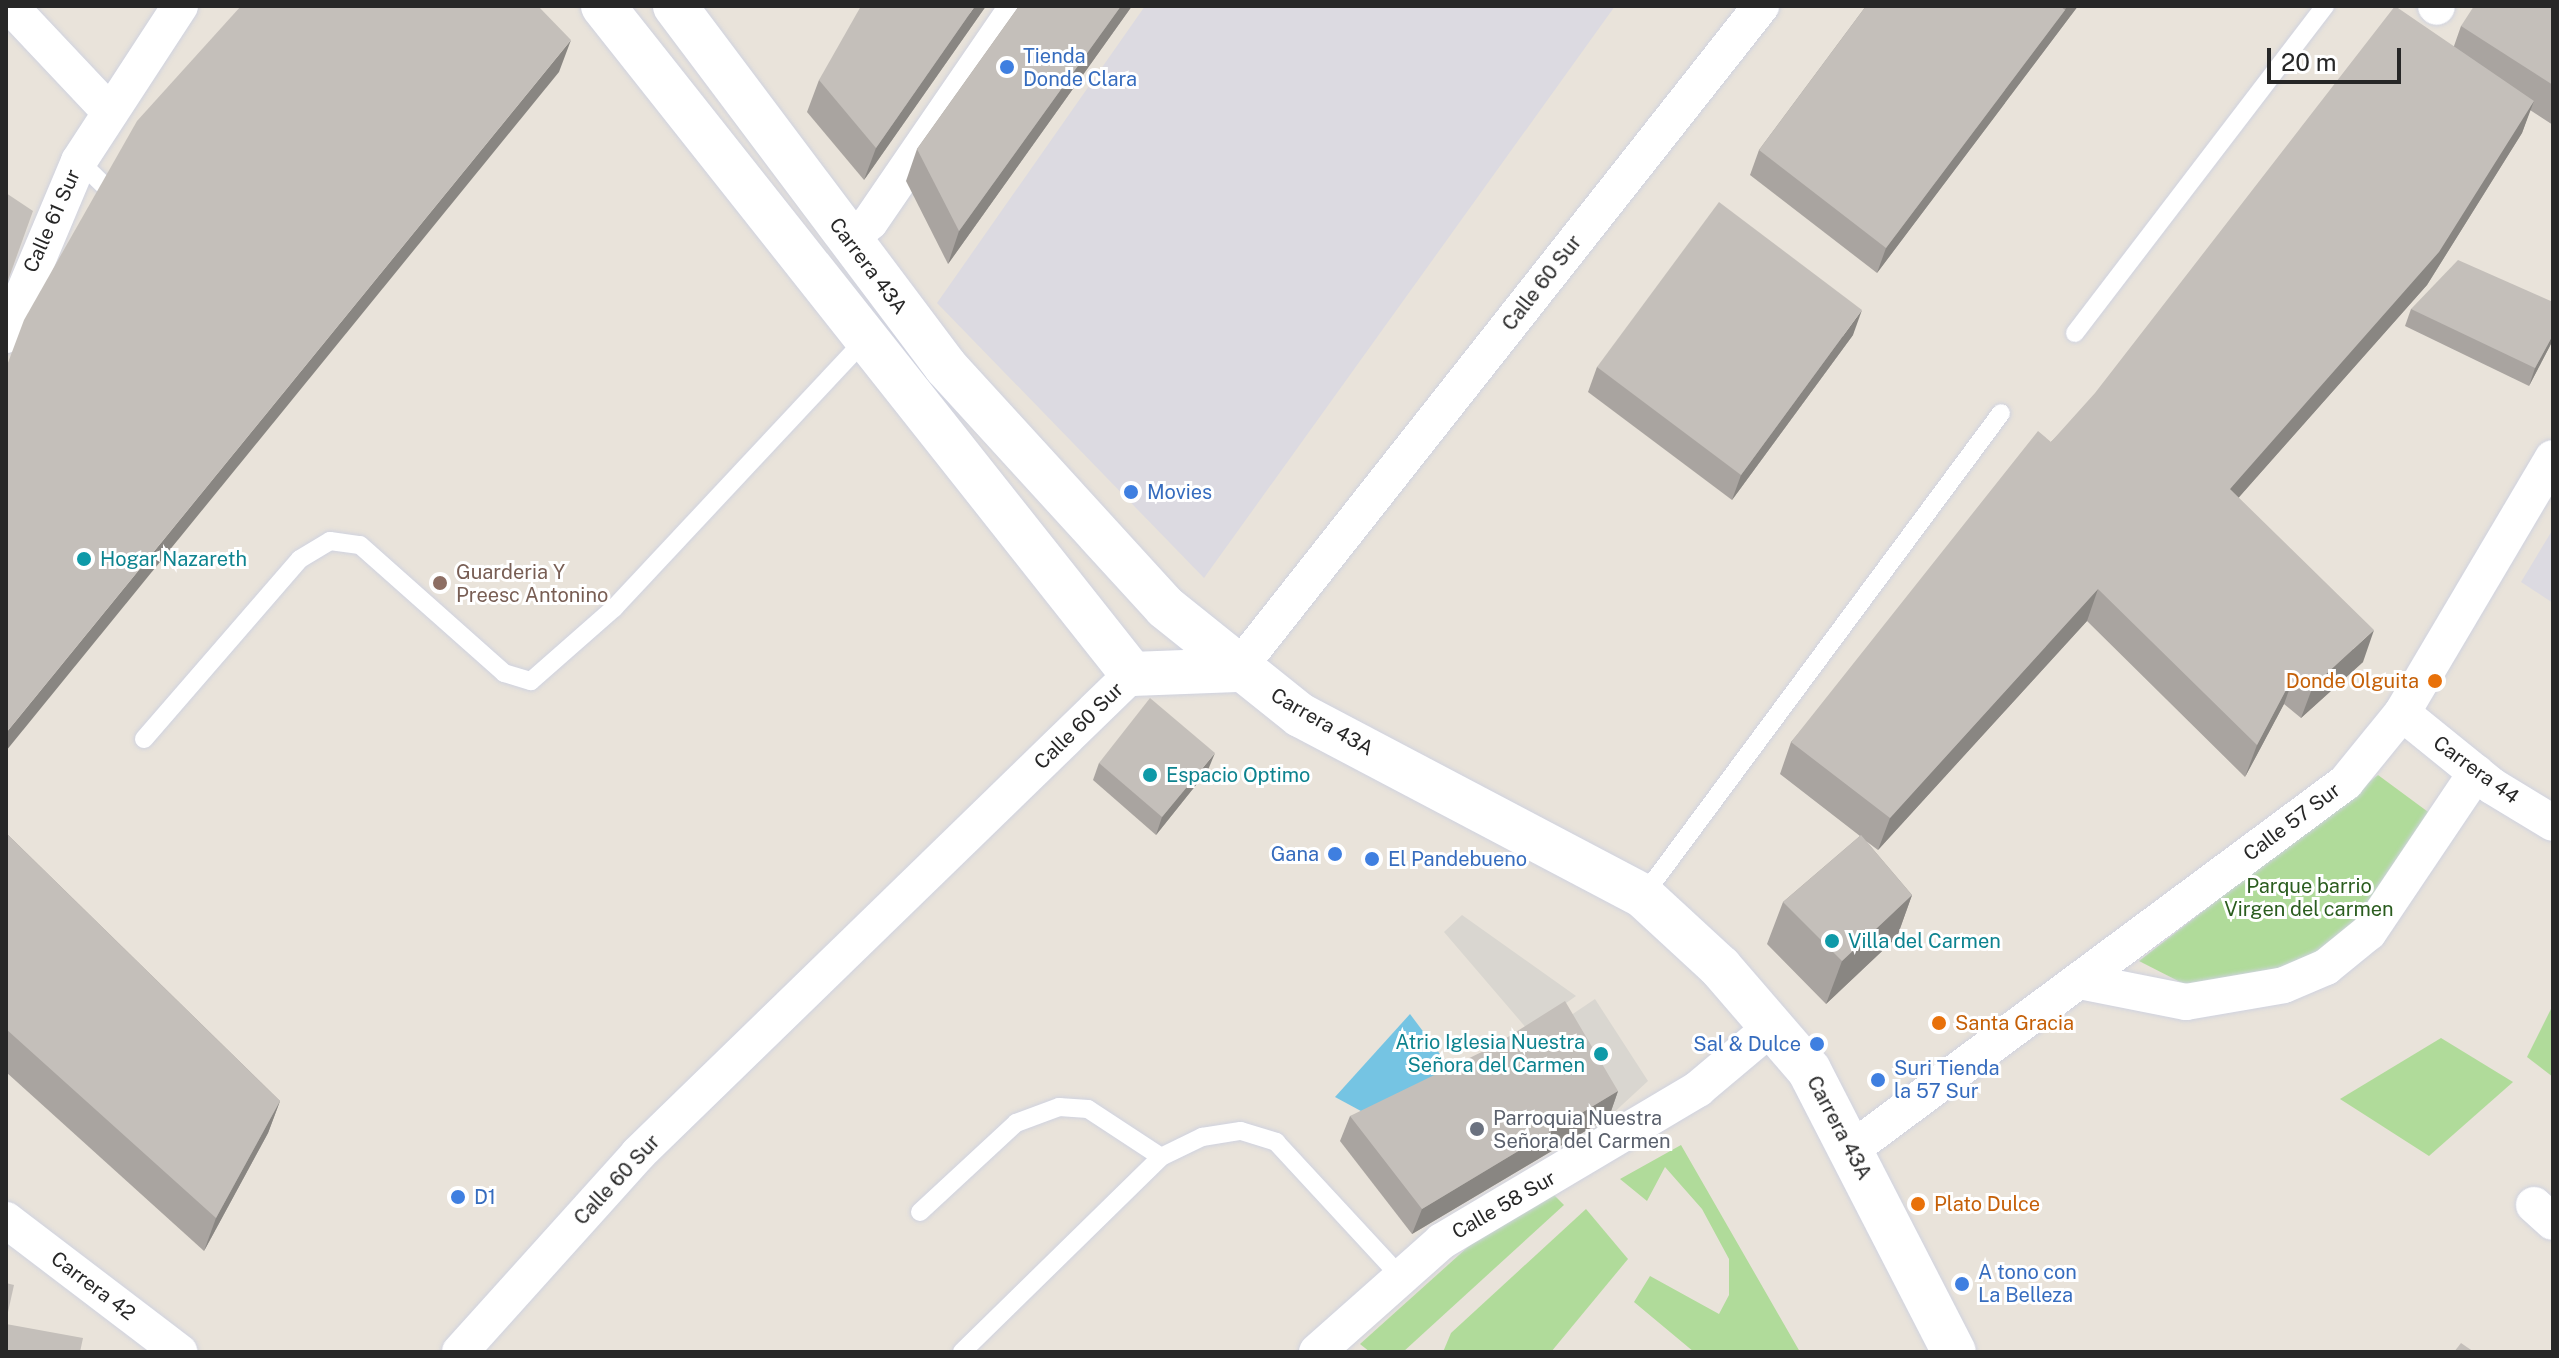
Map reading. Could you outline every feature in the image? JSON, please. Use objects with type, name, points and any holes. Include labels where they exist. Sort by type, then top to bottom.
[{"type":"main road","points":[[603,6],[863,342],[1132,674]]},
{"type":"main road","name":"Carrera 43A","points":[[675,6],[848,241],[946,367],[1165,607],[1237,670],[1300,715],[1643,896],[1774,1025],[1809,1070],[1954,1352]]},
{"type":"main road","name":"Calle 60 Sur","points":[[1132,674],[1237,670]]},
{"type":"street","points":[[10,6],[110,112]]},
{"type":"street","name":"Calle 61 Sur","points":[[6,335],[79,161],[180,6]]},
{"type":"street","points":[[848,241],[870,222],[1018,6]]},
{"type":"street","name":"Calle 60 Sur","points":[[1237,670],[1761,6]]},
{"type":"street","name":"Calle 57 Sur","points":[[1852,1149],[2346,782],[2402,713],[2553,458]]},
{"type":"street","name":"Calle 60 Sur","points":[[460,1352],[638,1154],[1132,674]]},
{"type":"street","name":"Carrera 44","points":[[2402,713],[2476,773],[2553,823]]},
{"type":"street","points":[[2080,981],[2186,1002],[2284,985],[2326,967],[2369,932],[2476,773]]},
{"type":"street","name":"Calle 58 Sur","points":[[1317,1352],[1442,1241],[1709,1081],[1774,1025]]},
{"type":"street","name":"Carrera 42","points":[[6,1220],[179,1352]]},
{"type":"lane","points":[[2075,333],[2325,6]]},
{"type":"lane","points":[[79,161],[136,219]]},
{"type":"lane","points":[[144,739],[300,559],[330,541],[360,545],[504,673],[531,681],[614,608],[863,342]]},
{"type":"lane","points":[[1643,896],[2001,413]]},
{"type":"lane","points":[[920,1212],[1016,1123],[1059,1107],[1088,1109],[1161,1157]]},
{"type":"lane","points":[[962,1352],[1161,1157],[1202,1137],[1241,1131],[1276,1142],[1400,1276]]},
{"type":"shaded area","points":[[1145,6],[1615,6],[1204,578],[937,303]]},
{"type":"shaded area","points":[[2553,529],[2553,603],[2521,582]]},
{"type":"shaded area","points":[[1462,915],[1576,996],[1528,1030],[1444,932]]},
{"type":"shaded area","name":"Atrio Iglesia Nuestra Señora del Carmen","points":[[1595,999],[1648,1081],[1609,1117],[1555,1026]]},
{"type":"green space","name":"Parque barrio Virgen del carmen","points":[[2378,775],[2439,820],[2348,940],[2292,965],[2190,987],[2139,961]]},
{"type":"green space","points":[[2553,1005],[2553,1077],[2527,1057]]},
{"type":"green space","points":[[2441,1038],[2513,1082],[2429,1156],[2340,1099]]},
{"type":"green space","points":[[1681,1145],[1800,1352],[1694,1352],[1634,1302],[1650,1276],[1719,1314],[1729,1295],[1729,1259],[1702,1209],[1665,1167],[1647,1201],[1620,1179]]},
{"type":"green space","points":[[1550,1191],[1564,1205],[1403,1352],[1370,1352],[1360,1344],[1509,1210]]},
{"type":"green space","points":[[1586,1209],[1628,1259],[1551,1352],[1443,1352],[1451,1333]]},
{"type":"water","points":[[1410,1014],[1452,1070],[1372,1117],[1335,1097]]},
{"type":"building","name":"Hogar Nazareth","points":[[241,6],[538,6],[571,40],[6,733],[6,368],[24,320],[137,121]]},
{"type":"building","points":[[861,6],[975,6],[876,148],[819,80]]},
{"type":"building","points":[[1019,6],[1121,6],[959,231],[917,149]]},
{"type":"building","points":[[1866,6],[2060,6],[2065,10],[1886,248],[1759,150]]},
{"type":"building","points":[[2395,6],[2534,101],[2439,252],[2230,489],[2374,630],[2313,686],[2296,671],[2257,745],[2098,589],[1890,818],[1791,742],[2038,431],[2051,442],[2095,393]]},
{"type":"building","points":[[2474,6],[2553,6],[2553,85],[2461,26]]},
{"type":"building","points":[[6,193],[33,211],[6,286]]},
{"type":"building","points":[[1719,202],[1862,310],[1741,475],[1597,367]]},
{"type":"building","points":[[2458,260],[2553,302],[2553,335],[2535,368],[2411,309]]},
{"type":"building","name":"Espacio Optimo","points":[[1150,698],[1215,753],[1162,817],[1099,763]]},
{"type":"building","points":[[6,833],[280,1101],[216,1218],[6,1029]]},
{"type":"building","points":[[1861,835],[1912,895],[1842,961],[1783,902]]},
{"type":"building","name":"Parroquia Nuestra Señora del Carmen","points":[[1565,1001],[1618,1091],[1422,1209],[1350,1116],[1492,1047]]},
{"type":"building","points":[[6,1283],[14,1285],[6,1321]]},
{"type":"building","points":[[6,1324],[83,1338],[80,1352],[6,1352]]},
{"type":"building","points":[[2461,1343],[2474,1352],[2454,1352]]},
{"type":"place","name":"Tienda Donde Clara","points":[[1007,67]]},
{"type":"place","name":"Movies","points":[[1131,492]]},
{"type":"place","name":"Hogar Nazareth","points":[[84,559]]},
{"type":"place","name":"Guarderia Y Preesc Antonino","points":[[440,583]]},
{"type":"place","name":"Donde Olguita","points":[[2435,681]]},
{"type":"place","name":"Espacio Optimo","points":[[1150,775]]},
{"type":"place","name":"Gana","points":[[1335,854]]},
{"type":"place","name":"El Pandebueno","points":[[1372,859]]},
{"type":"place","name":"Villa del Carmen","points":[[1832,941]]},
{"type":"place","name":"Santa Gracia","points":[[1939,1023]]},
{"type":"place","name":"Sal & Dulce","points":[[1817,1044]]},
{"type":"place","name":"Atrio Iglesia Nuestra Señora del Carmen","points":[[1601,1054]]},
{"type":"place","name":"Suri Tienda la 57 Sur","points":[[1878,1080]]},
{"type":"place","name":"Parroquia Nuestra Señora del Carmen","points":[[1477,1129]]},
{"type":"place","name":"D1","points":[[458,1197]]},
{"type":"place","name":"Plato Dulce","points":[[1918,1204]]},
{"type":"place","name":"A tono con La Belleza","points":[[1962,1284]]}]
